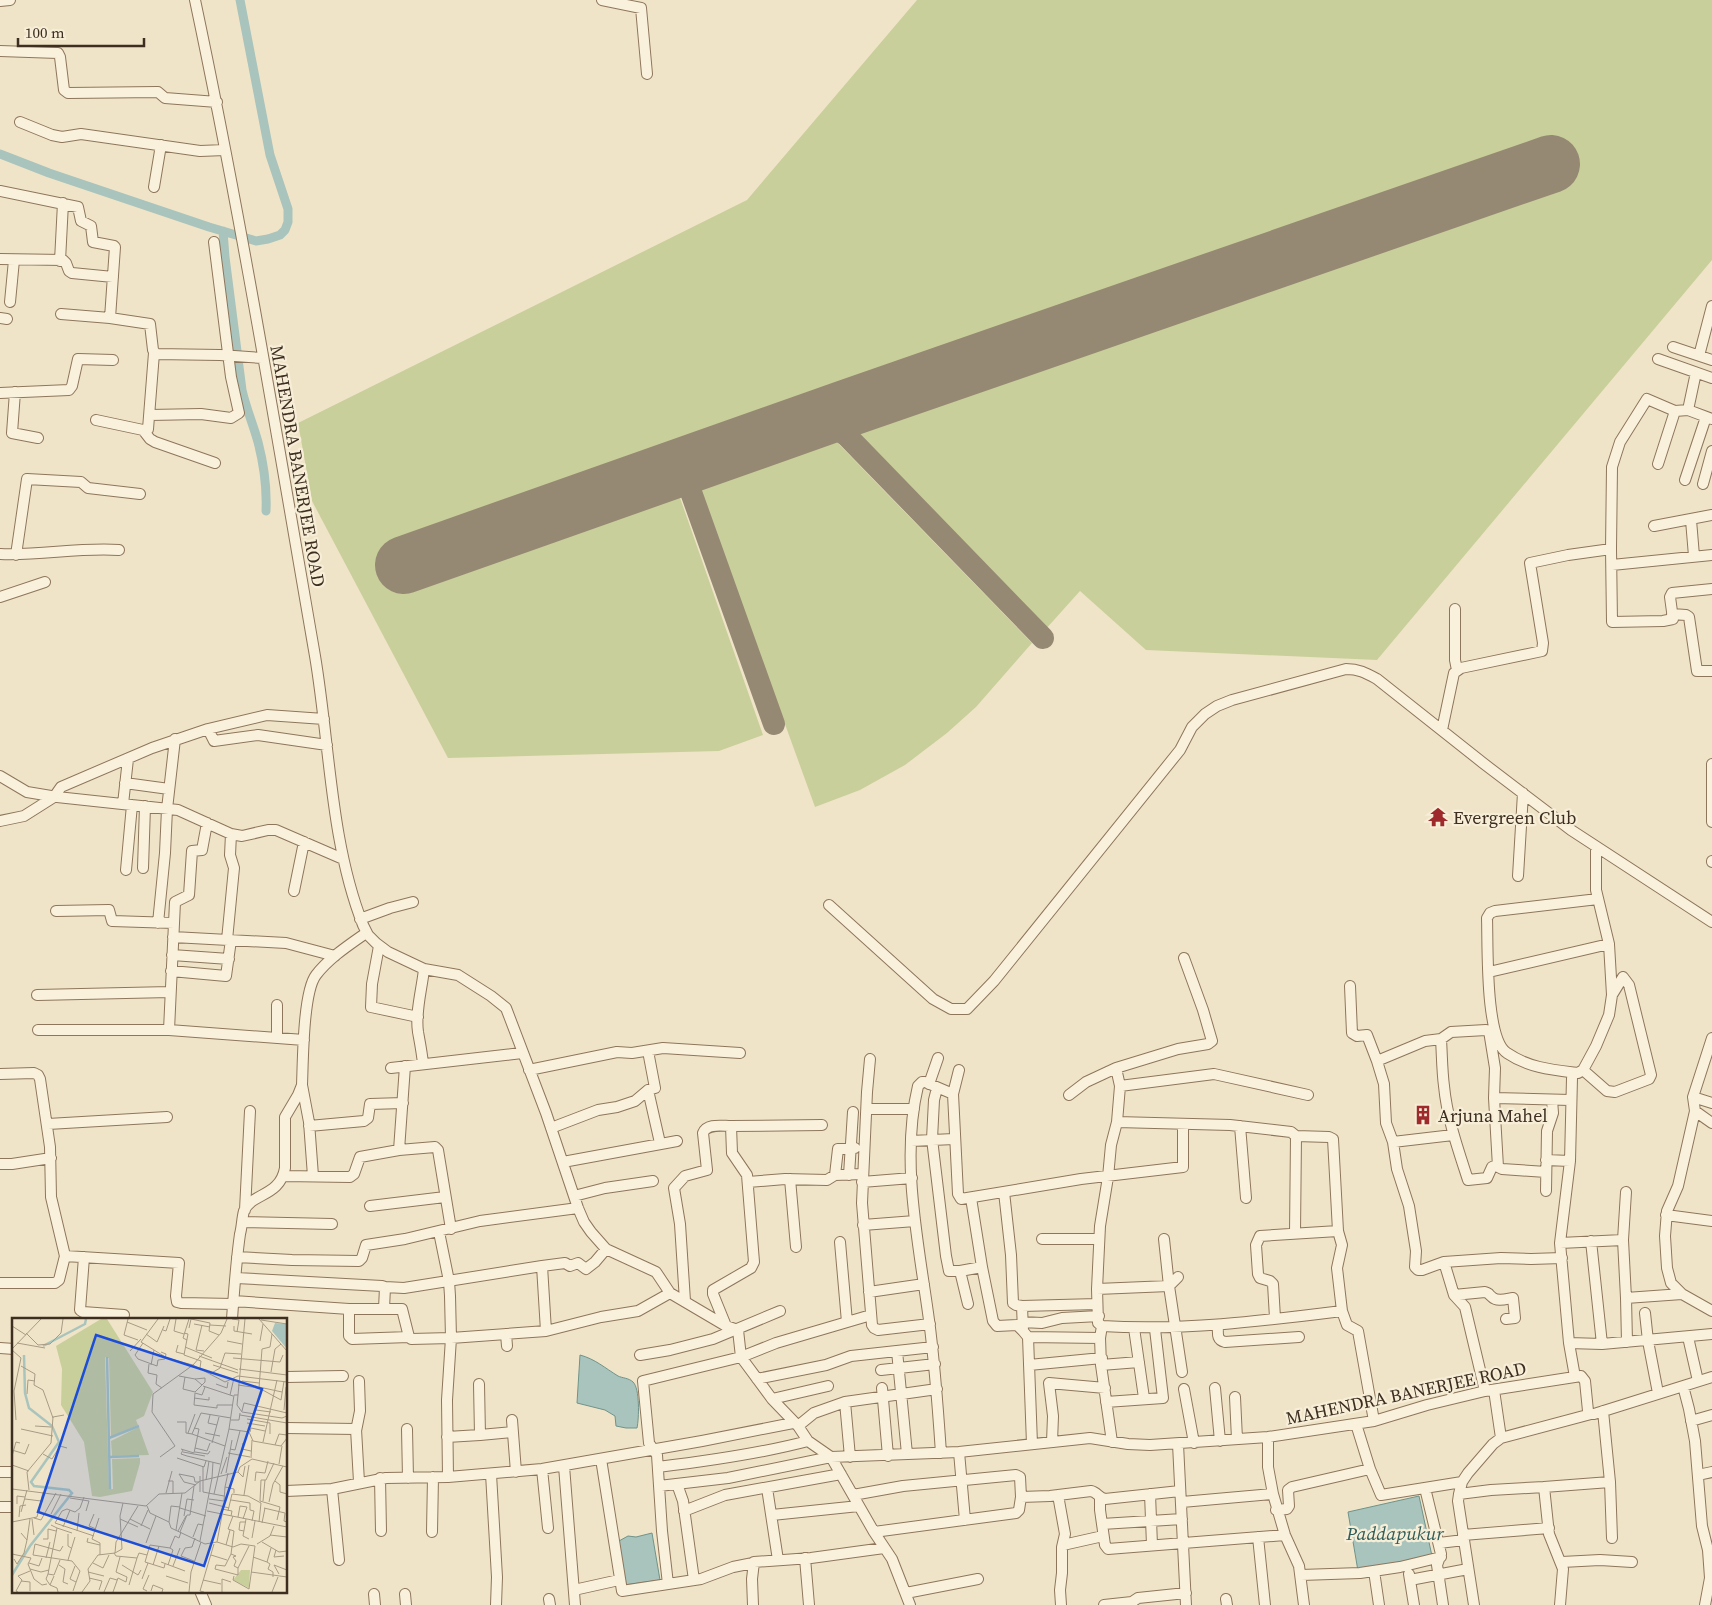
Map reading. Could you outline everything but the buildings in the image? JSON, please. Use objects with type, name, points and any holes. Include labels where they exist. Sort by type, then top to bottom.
[{"type":"street","points":[[0,1],[10,0]]},
{"type":"street","name":"MAHENDRA BANERJEE ROAD","points":[[195,0],[217,102],[315,658],[343,859],[360,919],[367,934]]},
{"type":"street","points":[[602,0],[641,8],[647,74]]},
{"type":"street","points":[[0,50],[58,53],[64,90],[68,93],[158,92],[165,98],[217,102]]},
{"type":"street","points":[[20,122],[47,134],[62,137],[81,134],[200,150],[225,150]]},
{"type":"street","points":[[154,187],[161,145]]},
{"type":"street","points":[[0,191],[78,207],[81,221],[91,226],[93,242],[115,247],[110,318]]},
{"type":"street","points":[[60,260],[63,203]]},
{"type":"street","points":[[150,415],[194,414],[231,418],[238,414],[239,411],[231,377],[230,355],[214,242]]},
{"type":"street","points":[[0,259],[60,260],[65,261],[69,271],[72,273],[113,277]]},
{"type":"street","points":[[10,302],[14,260]]},
{"type":"street","points":[[1700,352],[1712,306]]},
{"type":"street","points":[[61,314],[150,324],[154,353],[148,429],[143,430],[96,420]]},
{"type":"street","points":[[1673,347],[1712,360]]},
{"type":"street","points":[[154,353],[159,355],[230,355],[262,358]]},
{"type":"street","points":[[0,393],[69,390],[72,386],[78,359],[113,360]]},
{"type":"street","points":[[1658,359],[1712,378]]},
{"type":"street","points":[[1688,410],[1695,377]]},
{"type":"street","points":[[13,434],[15,392]]},
{"type":"street","points":[[1685,480],[1709,418],[1688,410],[1675,411],[1647,399],[1620,442],[1612,467],[1612,622],[1663,621],[1672,614],[1686,615],[1689,617],[1696,669],[1698,671],[1712,672]]},
{"type":"street","points":[[1658,464],[1675,411]]},
{"type":"street","points":[[143,430],[155,442],[215,464]]},
{"type":"street","points":[[0,432],[38,438]]},
{"type":"street","points":[[1703,484],[1712,451]]},
{"type":"street","points":[[16,555],[27,479],[81,482],[88,488],[140,494]]},
{"type":"street","points":[[1654,526],[1712,515]]},
{"type":"street","points":[[1691,520],[1694,556]]},
{"type":"street","points":[[0,554],[16,555],[92,548],[119,550]]},
{"type":"street","points":[[1442,730],[1454,672],[1461,668],[1542,651],[1544,643],[1530,564],[1568,555],[1611,549]]},
{"type":"street","points":[[1612,565],[1712,555]]},
{"type":"street","points":[[0,598],[45,582]]},
{"type":"street","points":[[1672,614],[1670,597],[1672,593],[1712,589]]},
{"type":"street","points":[[1455,609],[1455,660],[1457,670]]},
{"type":"street","points":[[829,905],[933,999],[951,1009],[967,1009],[994,981],[1169,764],[1180,750],[1192,727],[1205,714],[1217,706],[1232,700],[1346,669],[1356,669],[1377,679],[1523,793],[1596,847],[1712,922]]},
{"type":"street","points":[[0,820],[24,816],[54,796],[60,787],[175,740],[208,729],[267,714],[324,719]]},
{"type":"street","points":[[208,729],[214,741],[258,735],[327,745]]},
{"type":"street","points":[[158,923],[167,809],[175,740]]},
{"type":"street","points":[[126,870],[127,804],[125,783],[128,759]]},
{"type":"street","points":[[1712,764],[1712,822]]},
{"type":"street","points":[[0,776],[27,792],[184,812],[232,834],[250,835],[272,829],[343,859]]},
{"type":"street","points":[[125,783],[170,789]]},
{"type":"street","points":[[1518,876],[1523,793]]},
{"type":"street","points":[[143,868],[145,806]]},
{"type":"street","points":[[168,1030],[175,902],[189,895],[192,851],[202,850],[207,823]]},
{"type":"street","points":[[171,971],[226,976],[230,959],[229,940],[234,868],[230,855],[232,834]]},
{"type":"street","points":[[294,891],[304,842]]},
{"type":"street","points":[[1596,847],[1595,881],[1609,944],[1612,995],[1609,1015],[1596,1046],[1583,1070],[1578,1073],[1539,1068],[1506,1053],[1499,1044],[1492,1022],[1487,918],[1490,913],[1495,911],[1598,899]]},
{"type":"street","points":[[360,919],[413,902]]},
{"type":"street","points":[[56,911],[109,910],[112,921],[174,924]]},
{"type":"street","points":[[313,1176],[309,1126],[302,1085],[309,994],[312,981],[318,972],[336,956],[367,934],[380,946],[424,969],[458,975],[506,1008],[551,1128],[578,1208],[591,1232],[606,1249],[656,1272],[670,1293],[726,1326],[738,1330]]},
{"type":"street","points":[[173,937],[289,943],[336,956]]},
{"type":"street","points":[[1489,972],[1609,944]]},
{"type":"street","points":[[380,946],[372,984],[371,1007],[418,1017]]},
{"type":"street","points":[[172,955],[230,959]]},
{"type":"street","points":[[1069,1096],[1086,1082],[1116,1068],[1178,1049],[1210,1043],[1212,1038],[1184,958]]},
{"type":"street","points":[[423,1064],[421,1041],[418,1032],[418,1017],[424,969]]},
{"type":"street","points":[[1583,1070],[1607,1091],[1615,1092],[1649,1080],[1651,1075],[1629,985],[1623,976],[1612,995]]},
{"type":"street","points":[[1350,986],[1352,1033],[1358,1036],[1367,1036],[1384,1084],[1386,1124],[1393,1142],[1398,1169],[1409,1206],[1416,1251],[1415,1267],[1418,1270],[1422,1270],[1444,1262],[1501,1258],[1562,1258]]},
{"type":"street","points":[[36,995],[170,992]]},
{"type":"street","points":[[277,1005],[277,1038]]},
{"type":"street","points":[[38,1030],[168,1030],[304,1040]]},
{"type":"street","points":[[1377,1061],[1425,1040],[1441,1039],[1451,1032],[1489,1031],[1495,1068],[1494,1098],[1497,1164],[1502,1169],[1546,1172]]},
{"type":"street","points":[[1712,1038],[1693,1097],[1696,1111],[1678,1186],[1666,1216],[1665,1236],[1668,1274],[1671,1282],[1682,1294],[1712,1310]]},
{"type":"street","points":[[1441,1039],[1444,1087],[1453,1135],[1468,1180],[1487,1178],[1492,1167],[1497,1164]]},
{"type":"street","points":[[529,1070],[617,1052],[629,1054],[663,1048],[740,1053]]},
{"type":"street","points":[[551,1128],[598,1110],[617,1107],[635,1101],[648,1090],[656,1088],[648,1051]]},
{"type":"street","points":[[391,1068],[522,1053]]},
{"type":"street","points":[[938,1058],[933,1086],[932,1139],[948,1268],[952,1272],[982,1267]]},
{"type":"street","points":[[870,1059],[862,1178],[863,1225],[872,1325],[878,1330],[930,1324]]},
{"type":"street","points":[[399,1150],[405,1066]]},
{"type":"street","points":[[1116,1068],[1120,1086],[1117,1122],[1099,1239],[1098,1323],[1102,1326],[1154,1329],[1176,1328],[1342,1311]]},
{"type":"street","points":[[959,1070],[953,1094],[954,1138],[959,1197],[965,1199],[1081,1179],[1183,1167],[1183,1124]]},
{"type":"street","points":[[1120,1086],[1206,1073],[1308,1095]]},
{"type":"street","points":[[0,1074],[38,1074],[48,1124],[51,1158],[51,1197],[65,1256],[59,1280],[55,1283],[0,1284]]},
{"type":"street","points":[[1572,1078],[1570,1161],[1560,1243],[1569,1343],[1575,1378],[1581,1376],[1584,1379],[1588,1411],[1591,1414]]},
{"type":"street","points":[[941,1453],[935,1364],[915,1221],[911,1141],[918,1086],[922,1082],[953,1094]]},
{"type":"street","points":[[244,1210],[252,1202],[275,1188],[284,1176],[285,1117],[302,1085]]},
{"type":"street","points":[[648,1090],[660,1143]]},
{"type":"street","points":[[1693,1097],[1712,1103]]},
{"type":"street","points":[[1494,1098],[1570,1100]]},
{"type":"street","points":[[1546,1191],[1546,1131],[1553,1113],[1552,1100]]},
{"type":"street","points":[[309,1126],[364,1121],[368,1118],[370,1104],[403,1103]]},
{"type":"street","points":[[866,1109],[914,1109]]},
{"type":"street","points":[[232,1318],[237,1257],[244,1210],[250,1111]]},
{"type":"street","points":[[1696,1111],[1712,1124]]},
{"type":"street","points":[[849,1175],[853,1112]]},
{"type":"street","points":[[48,1124],[167,1117]]},
{"type":"street","points":[[1117,1122],[1240,1126],[1291,1132],[1296,1136],[1329,1137],[1333,1139],[1338,1231],[1342,1245],[1337,1268],[1342,1311],[1347,1325],[1358,1331],[1374,1420]]},
{"type":"street","points":[[685,1301],[680,1224],[674,1188],[685,1176],[707,1170],[704,1129],[716,1126],[822,1125]]},
{"type":"street","points":[[726,1326],[713,1294],[714,1290],[751,1268],[754,1262],[747,1175],[732,1153],[731,1126]]},
{"type":"street","points":[[1240,1126],[1246,1198]]},
{"type":"street","points":[[1393,1142],[1453,1135]]},
{"type":"street","points":[[1296,1136],[1296,1233]]},
{"type":"street","points":[[911,1141],[954,1138]]},
{"type":"street","points":[[563,1162],[677,1141]]},
{"type":"street","points":[[284,1176],[352,1176],[360,1157],[399,1150],[437,1148],[451,1229]]},
{"type":"street","points":[[835,1175],[838,1149],[864,1148]]},
{"type":"street","points":[[0,1164],[51,1158]]},
{"type":"street","points":[[1546,1160],[1570,1161]]},
{"type":"street","points":[[748,1182],[790,1179],[827,1180],[835,1175],[849,1175],[862,1178],[912,1178]]},
{"type":"street","points":[[790,1179],[796,1247]]},
{"type":"street","points":[[574,1196],[605,1188],[653,1181]]},
{"type":"street","points":[[1004,1192],[1011,1255],[1012,1300],[1016,1305],[1098,1304]]},
{"type":"street","points":[[1626,1192],[1623,1240],[1627,1342]]},
{"type":"street","points":[[370,1206],[446,1197]]},
{"type":"street","points":[[971,1198],[982,1267],[993,1321],[997,1326],[1017,1325],[1024,1330],[1100,1338]]},
{"type":"street","points":[[237,1257],[360,1261],[366,1245],[437,1232],[480,1221],[578,1208]]},
{"type":"street","points":[[1666,1216],[1712,1221]]},
{"type":"street","points":[[863,1225],[915,1221]]},
{"type":"street","points":[[242,1222],[332,1224]]},
{"type":"street","points":[[1275,1318],[1273,1284],[1260,1278],[1258,1274],[1256,1245],[1260,1236],[1338,1231]]},
{"type":"street","points":[[432,1532],[447,1437],[451,1338],[449,1282],[437,1232]]},
{"type":"street","points":[[1164,1238],[1168,1286],[1182,1372]]},
{"type":"street","points":[[1042,1239],[1099,1239]]},
{"type":"street","points":[[1560,1243],[1623,1240]]},
{"type":"street","points":[[1591,1241],[1602,1344]]},
{"type":"street","points":[[840,1242],[847,1322]]},
{"type":"street","points":[[236,1278],[404,1288],[542,1266],[565,1264],[570,1266],[578,1263],[586,1269],[606,1249]]},
{"type":"street","points":[[65,1256],[178,1263],[176,1296],[177,1302],[181,1303],[234,1302],[349,1309],[403,1310],[409,1337]]},
{"type":"street","points":[[84,1257],[80,1310],[83,1312],[124,1315]]},
{"type":"street","points":[[1444,1262],[1454,1295],[1465,1307],[1490,1390],[1501,1438]]},
{"type":"street","points":[[542,1266],[546,1331]]},
{"type":"street","points":[[960,1271],[968,1304]]},
{"type":"street","points":[[1097,1289],[1168,1286],[1178,1277]]},
{"type":"street","points":[[869,1292],[924,1284]]},
{"type":"street","points":[[384,1309],[385,1287]]},
{"type":"street","points":[[1454,1295],[1485,1292],[1498,1301],[1513,1298],[1515,1318],[1506,1319]]},
{"type":"street","points":[[349,1309],[349,1336],[352,1339],[451,1338],[546,1331],[601,1317],[638,1312],[670,1293]]},
{"type":"street","points":[[1626,1298],[1682,1294]]},
{"type":"street","points":[[1022,1306],[1029,1365],[1032,1444]]},
{"type":"street","points":[[640,1354],[687,1346],[738,1330],[745,1324],[780,1310]]},
{"type":"street","points":[[1645,1313],[1648,1341],[1658,1393]]},
{"type":"street","points":[[668,1584],[662,1536],[658,1467],[654,1449],[649,1443],[643,1381],[741,1357],[776,1343],[871,1315]]},
{"type":"street","points":[[1024,1330],[1062,1318],[1099,1316]]},
{"type":"street","points":[[1218,1325],[1218,1337],[1221,1341],[1225,1342],[1299,1337]]},
{"type":"street","points":[[1102,1326],[1100,1338],[1102,1362],[1112,1442]]},
{"type":"street","points":[[1134,1328],[1144,1398]]},
{"type":"street","points":[[1106,1402],[1163,1398],[1154,1329]]},
{"type":"street","points":[[738,1330],[741,1357],[808,1441],[831,1457],[896,1566],[910,1605]]},
{"type":"street","points":[[506,1334],[507,1346]]},
{"type":"street","points":[[1569,1343],[1602,1344],[1712,1334]]},
{"type":"street","points":[[1688,1337],[1698,1381]]},
{"type":"street","points":[[757,1379],[826,1365],[851,1356],[933,1347]]},
{"type":"street","points":[[896,1351],[907,1454]]},
{"type":"street","points":[[1029,1365],[1139,1362]]},
{"type":"street","points":[[881,1370],[935,1364]]},
{"type":"street","points":[[288,1377],[344,1376]]},
{"type":"street","points":[[1474,1605],[1458,1501],[1462,1482],[1493,1444],[1501,1438],[1603,1411],[1712,1377]]},
{"type":"street","name":"MAHENDRA BANERJEE ROAD","points":[[659,1486],[728,1478],[831,1457],[959,1452],[1090,1438],[1150,1445],[1268,1437],[1356,1424],[1490,1390],[1575,1378]]},
{"type":"street","points":[[359,1381],[360,1411],[356,1431],[359,1482]]},
{"type":"street","points":[[1052,1442],[1049,1383],[1105,1388]]},
{"type":"street","points":[[479,1384],[480,1435]]},
{"type":"street","points":[[772,1398],[828,1386]]},
{"type":"street","points":[[1682,1386],[1691,1421],[1702,1526],[1708,1550],[1711,1577],[1705,1605]]},
{"type":"street","points":[[1215,1388],[1220,1440]]},
{"type":"street","points":[[288,1490],[332,1488],[380,1478],[494,1474],[564,1466],[795,1424],[814,1413],[845,1402],[883,1393],[902,1395],[937,1389]]},
{"type":"street","points":[[1184,1389],[1194,1443]]},
{"type":"street","points":[[883,1393],[888,1456]]},
{"type":"street","points":[[1235,1397],[1237,1439]]},
{"type":"street","points":[[845,1402],[850,1457]]},
{"type":"street","points":[[1603,1411],[1610,1482],[1612,1538]]},
{"type":"street","points":[[1691,1421],[1712,1415]]},
{"type":"street","points":[[512,1420],[516,1472]]},
{"type":"street","points":[[1356,1424],[1370,1468],[1381,1494],[1462,1482]]},
{"type":"street","points":[[288,1428],[354,1428],[356,1431]]},
{"type":"street","points":[[407,1429],[408,1478]]},
{"type":"street","points":[[447,1437],[512,1432]]},
{"type":"street","points":[[1268,1437],[1268,1467],[1272,1494],[1285,1535],[1299,1566],[1304,1605]]},
{"type":"street","points":[[658,1467],[773,1450],[808,1441]]},
{"type":"street","points":[[1178,1444],[1186,1605]]},
{"type":"street","points":[[959,1452],[965,1520]]},
{"type":"street","points":[[601,1458],[620,1589],[624,1592],[710,1577],[736,1566],[753,1563],[884,1548]]},
{"type":"street","points":[[564,1466],[575,1605]]},
{"type":"street","points":[[1276,1510],[1288,1508],[1290,1504],[1288,1490],[1292,1487],[1370,1468]]},
{"type":"street","points":[[542,1469],[548,1528]]},
{"type":"street","points":[[1698,1475],[1712,1472]]},
{"type":"street","points":[[494,1474],[496,1605]]},
{"type":"street","points":[[684,1511],[722,1496],[841,1474]]},
{"type":"street","points":[[853,1495],[898,1486],[1018,1476],[1021,1497],[1019,1510],[1016,1512],[874,1532]]},
{"type":"street","points":[[380,1478],[381,1531]]},
{"type":"street","points":[[1459,1494],[1610,1482]]},
{"type":"street","points":[[677,1484],[682,1497],[694,1580]]},
{"type":"street","points":[[1544,1487],[1550,1538],[1562,1562],[1563,1584],[1560,1605]]},
{"type":"street","points":[[332,1488],[339,1560]]},
{"type":"street","points":[[768,1488],[778,1560]]},
{"type":"street","points":[[1425,1488],[1439,1544],[1441,1557],[1437,1565],[1443,1605]]},
{"type":"street","points":[[1021,1497],[1091,1491],[1100,1498],[1105,1499],[1180,1491]]},
{"type":"street","points":[[1150,1494],[1152,1545]]},
{"type":"street","points":[[1182,1502],[1272,1494]]},
{"type":"street","points":[[1058,1495],[1065,1531],[1060,1590],[1061,1605]]},
{"type":"street","points":[[1100,1498],[1105,1545],[1108,1549],[1285,1535]]},
{"type":"street","points":[[772,1515],[859,1506]]},
{"type":"street","points":[[1102,1524],[1182,1519]]},
{"type":"street","points":[[1439,1544],[1463,1538],[1549,1528]]},
{"type":"street","points":[[1063,1544],[1104,1536]]},
{"type":"street","points":[[1258,1537],[1265,1605]]},
{"type":"street","points":[[1301,1575],[1351,1574],[1408,1565],[1441,1557]]},
{"type":"street","points":[[805,1558],[809,1605]]},
{"type":"street","points":[[1562,1562],[1600,1560],[1632,1562]]},
{"type":"street","points":[[753,1563],[753,1605]]},
{"type":"street","points":[[1408,1565],[1414,1605]]},
{"type":"street","points":[[1410,1580],[1468,1569]]},
{"type":"street","points":[[1374,1571],[1379,1605]]},
{"type":"street","points":[[906,1593],[978,1579]]},
{"type":"street","points":[[574,1590],[619,1580]]},
{"type":"street","points":[[200,1592],[202,1605]]},
{"type":"street","points":[[1104,1605],[1132,1603],[1138,1598],[1186,1593]]},
{"type":"street","points":[[405,1594],[406,1605]]},
{"type":"green space","points":[[917,0],[1712,0],[1712,260],[1377,660],[1146,650],[1080,591],[1045,630],[855,429],[1557,181],[1545,146],[398,554],[410,587],[678,492],[763,735],[719,751],[448,758],[312,501],[298,423],[747,200]]},
{"type":"green space","points":[[832,437],[1032,643],[976,707],[947,733],[905,765],[860,790],[815,807],[698,484]]},
{"type":"water","points":[[580,1355],[633,1382],[638,1397],[637,1428],[616,1426],[615,1416],[605,1410],[577,1403]]},
{"type":"water","name":"Paddapukur","points":[[1419,1496],[1432,1556],[1358,1571],[1348,1512]]},
{"type":"water","points":[[652,1533],[660,1580],[624,1585],[619,1541],[628,1536],[636,1537]]},
{"type":"waterway","points":[[0,154],[49,173],[256,241],[280,235],[285,230],[288,222],[288,209],[270,155],[240,0]]},
{"type":"waterway","points":[[223,231],[242,390],[262,459],[266,511]]},
{"type":"taxiway","points":[[848,408],[845,431],[847,436],[1043,638]]},
{"type":"taxiway","points":[[810,422],[830,426],[847,436]]},
{"type":"taxiway","points":[[682,467],[774,724]]},
{"type":"runway","points":[[404,565],[848,408],[1551,164]]},
{"type":"place","name":"Evergreen Club","points":[[1438,817]]},
{"type":"place","name":"Arjuna Mahel","points":[[1423,1115]]}]
